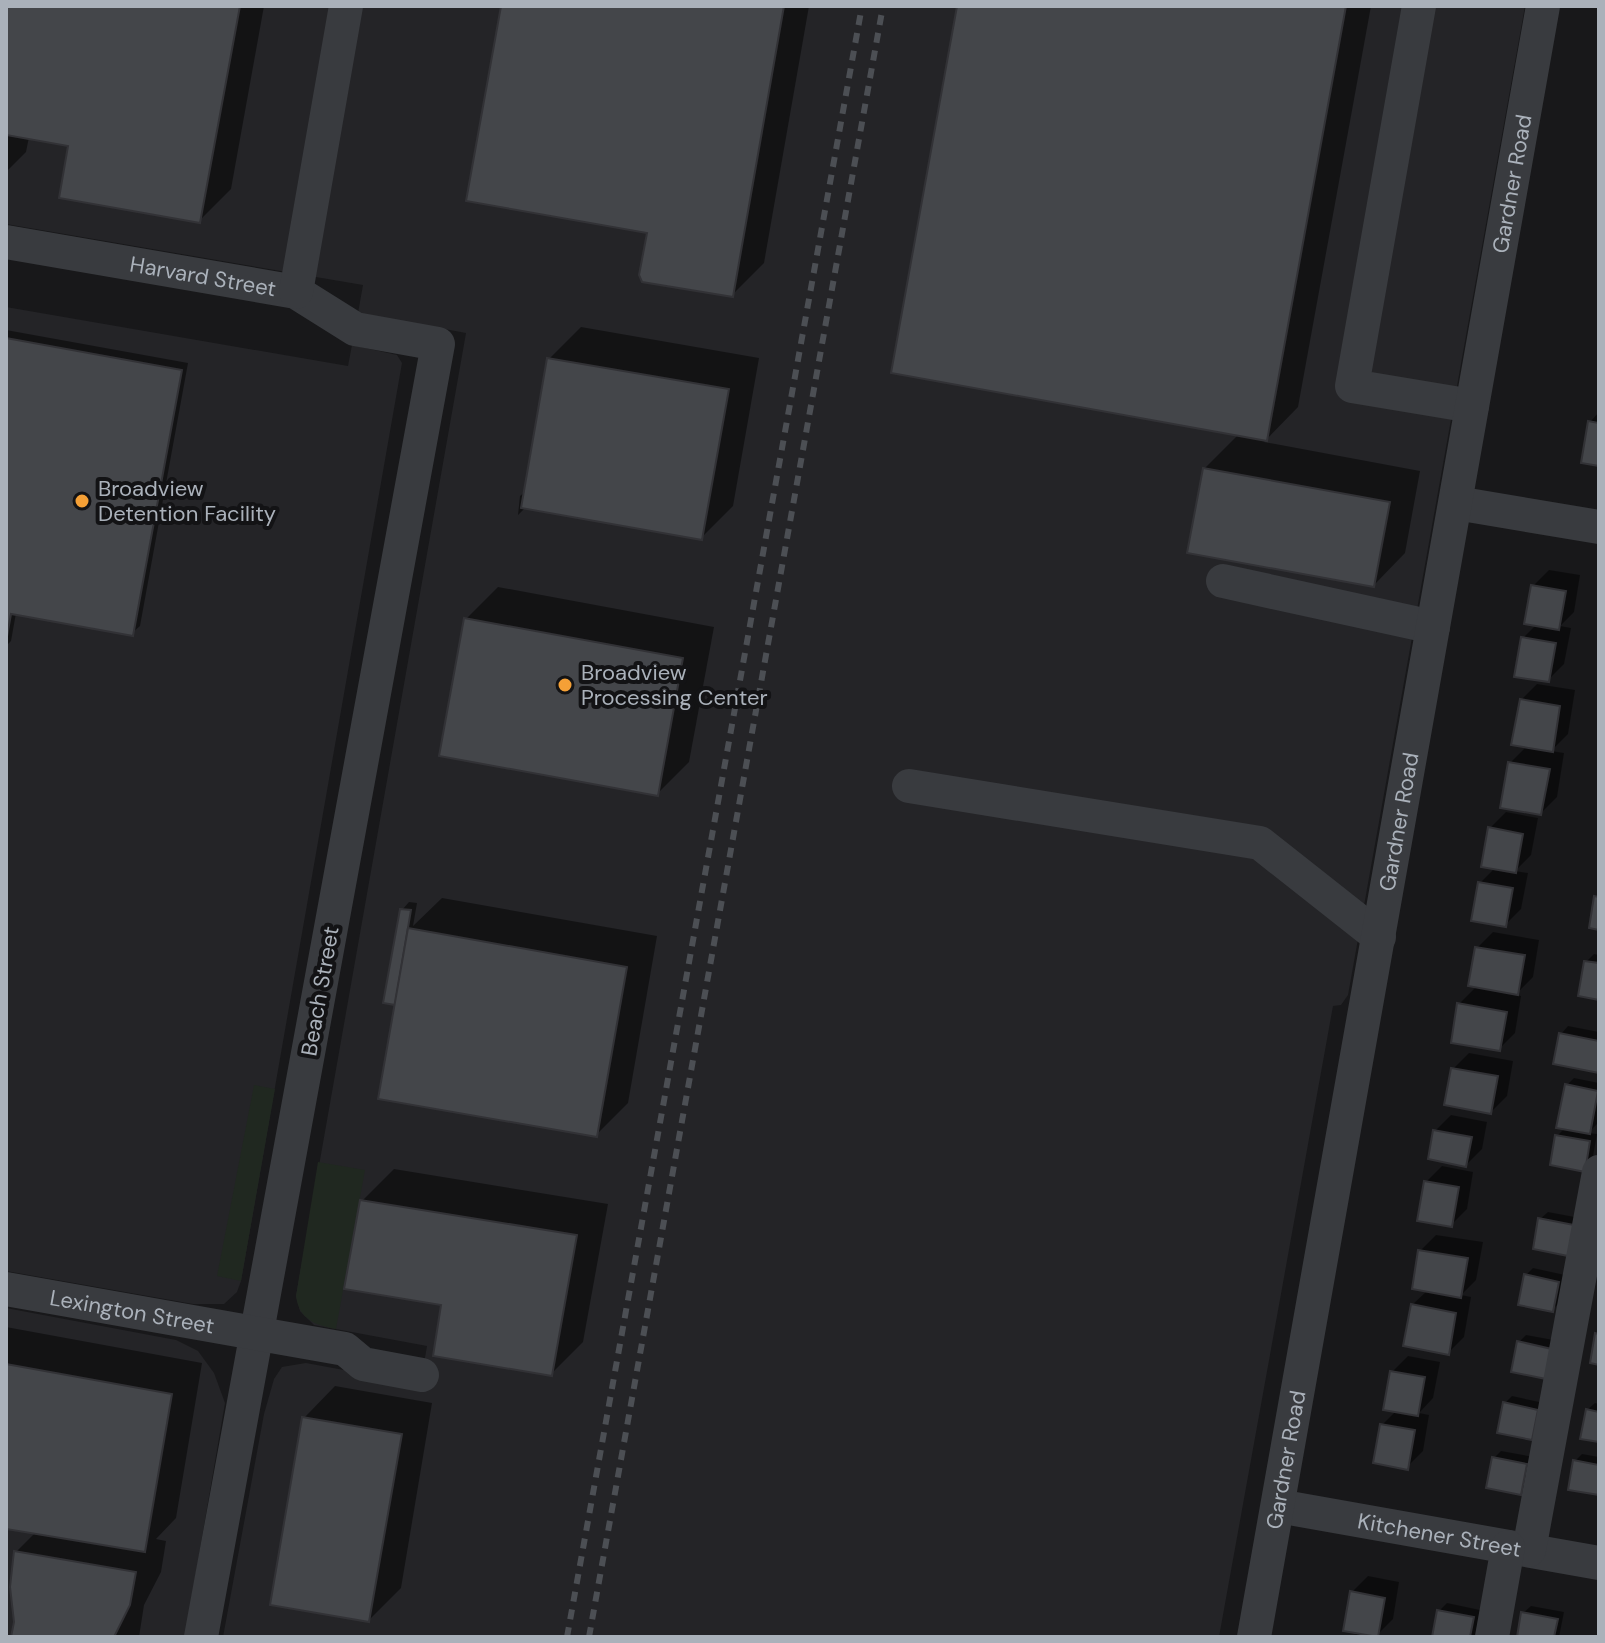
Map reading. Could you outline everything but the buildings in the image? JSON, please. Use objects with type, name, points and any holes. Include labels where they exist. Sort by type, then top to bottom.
[{"type":"street","points":[[296,292],[346,6]]},
{"type":"street","points":[[1419,6],[1352,386],[1472,406]]},
{"type":"street","name":"Gardner Road","points":[[1254,1637],[1543,6]]},
{"type":"street","name":"Harvard Street","points":[[6,242],[296,292],[355,329],[438,344]]},
{"type":"street","name":"Beach Street","points":[[201,1637],[438,344]]},
{"type":"street","points":[[1456,503],[1599,527]]},
{"type":"street","points":[[1223,581],[1433,627]]},
{"type":"street","points":[[909,786],[1260,843],[1379,937]]},
{"type":"street","points":[[1492,1637],[1519,1548],[1599,1172]]},
{"type":"street","name":"Lexington Street","points":[[6,1289],[345,1349],[363,1364],[422,1375]]},
{"type":"street","name":"Kitchener Street","points":[[1278,1506],[1599,1563]]},
{"type":"shaded area","points":[[6,6],[1525,6],[1348,995],[1341,1005],[1333,1006],[1219,1637],[223,1637],[264,1414],[274,1379],[282,1367],[306,1363],[420,1384],[422,1375],[427,1346],[314,1325],[300,1311],[296,1296],[466,333],[358,313],[363,285],[6,224]]},
{"type":"shaded area","points":[[6,307],[348,366],[352,345],[397,355],[402,363],[241,1281],[237,1292],[224,1304],[193,1304],[6,1271]]},
{"type":"shaded area","points":[[254,1085],[275,1089],[241,1281],[217,1276]]},
{"type":"shaded area","points":[[318,1162],[365,1170],[336,1329],[322,1326],[305,1316],[296,1296]]},
{"type":"shaded area","points":[[6,1308],[176,1340],[198,1351],[214,1373],[225,1403],[185,1637],[6,1637]]},
{"type":"railway","points":[[567,1637],[862,6]]},
{"type":"railway","points":[[589,1637],[883,6]]},
{"type":"place","name":"Broadview Detention Facility","points":[[82,501]]},
{"type":"place","name":"Broadview Processing Center","points":[[565,685]]}]
